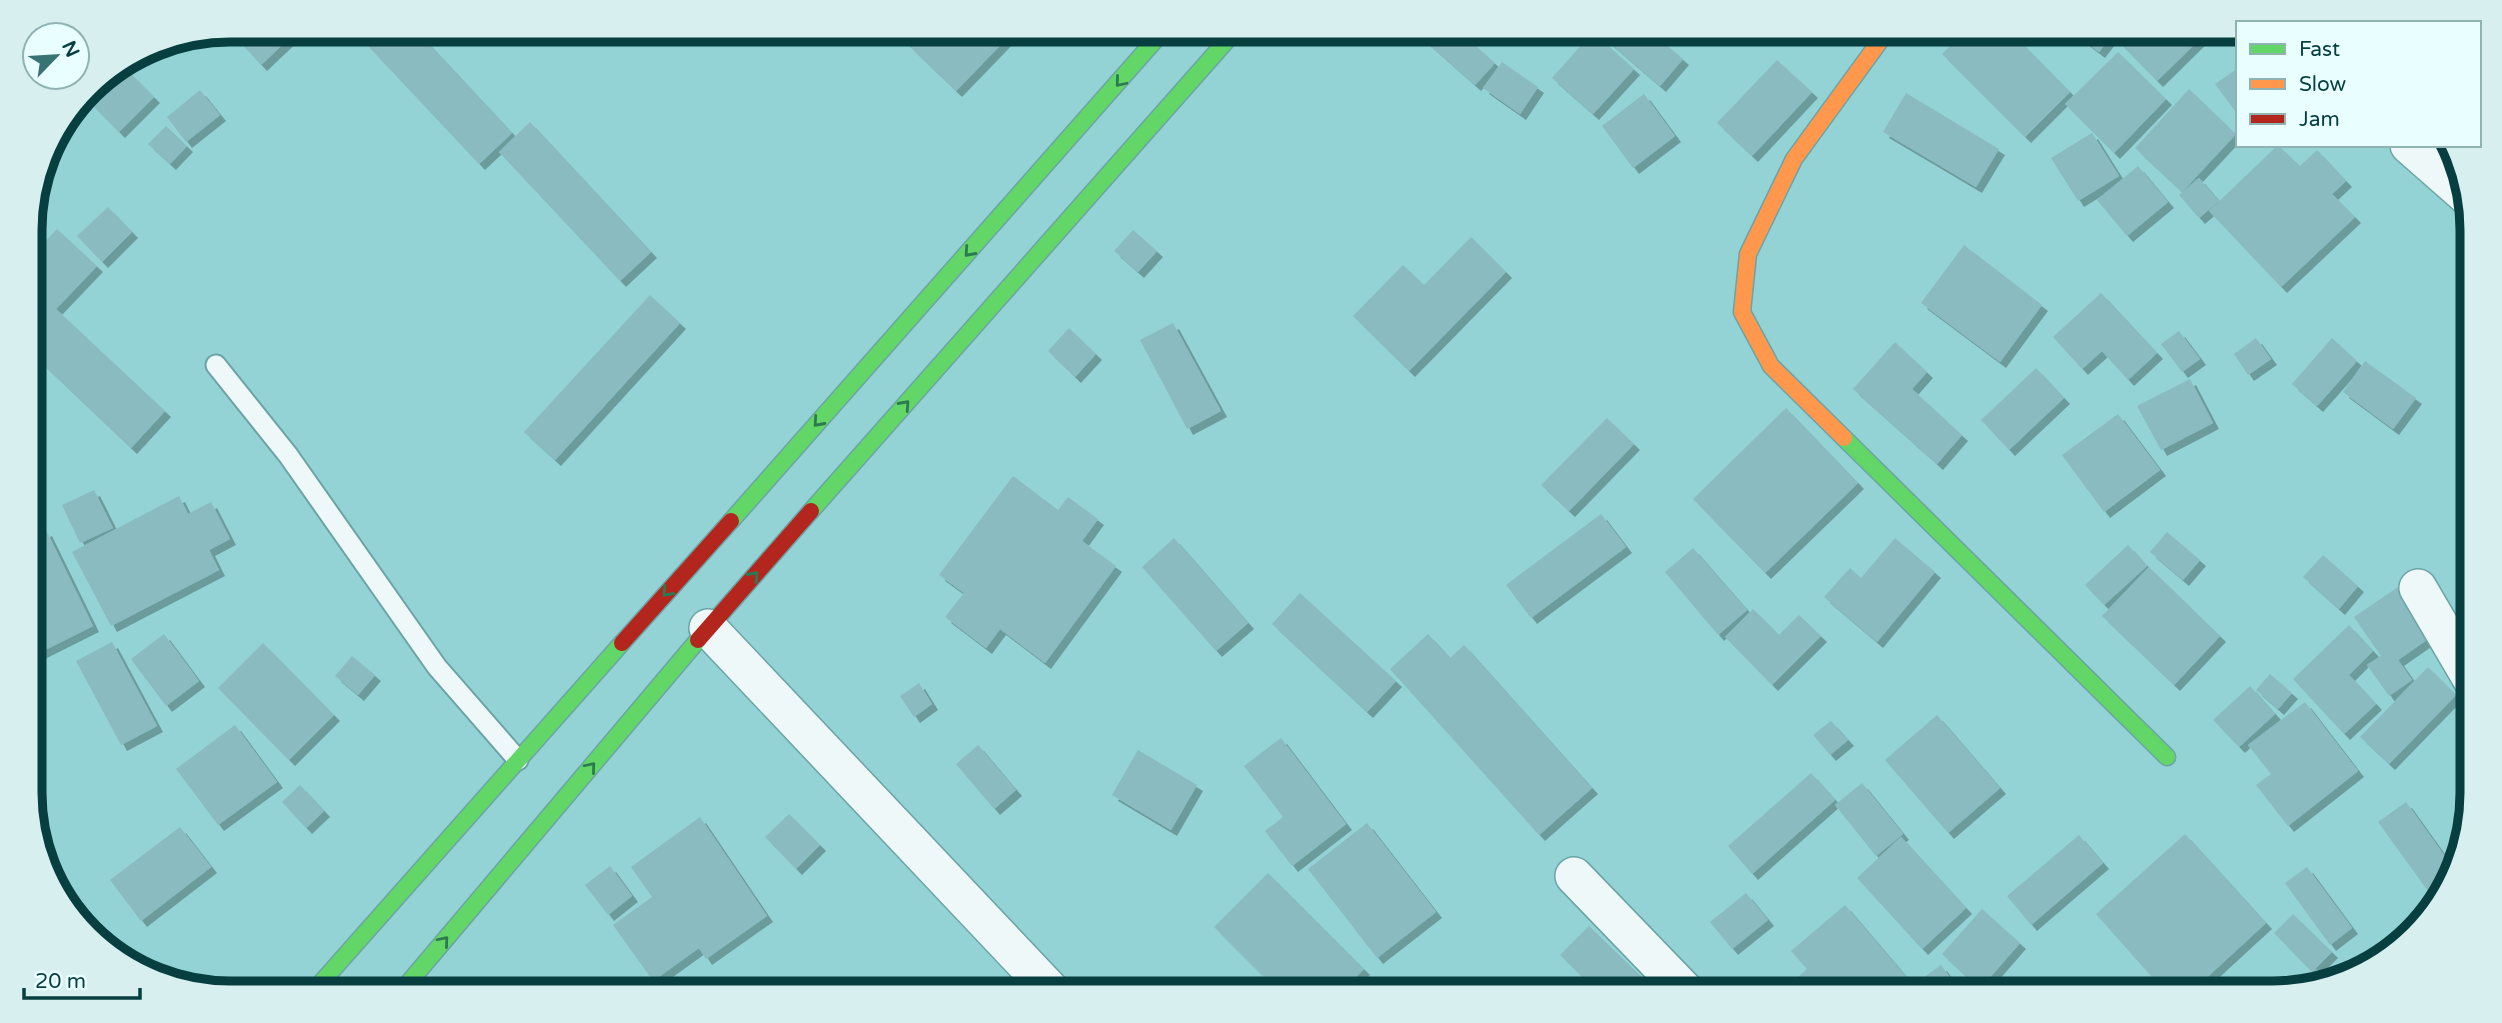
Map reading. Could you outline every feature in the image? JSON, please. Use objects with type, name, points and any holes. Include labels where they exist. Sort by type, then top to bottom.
[{"type":"street","points":[[323,981],[1154,42]]},
{"type":"street","points":[[410,981],[708,628],[1225,42]]},
{"type":"street","points":[[1879,42],[1794,159],[1748,254],[1742,312],[1770,366],[2167,757]]},
{"type":"street","points":[[2411,147],[2455,185]]},
{"type":"street","points":[[2418,589],[2460,660]]},
{"type":"street","points":[[708,628],[1042,981]]},
{"type":"street","points":[[1574,876],[1666,981]]},
{"type":"lane","points":[[216,365],[288,455],[437,667],[519,760]]},
{"type":"building","points":[[240,42],[285,42],[261,65]]},
{"type":"building","points":[[364,42],[427,42],[512,133],[479,164]]},
{"type":"building","points":[[913,42],[1003,42],[956,91],[909,46]]},
{"type":"building","points":[[1426,42],[1471,42],[1495,63],[1475,85]]},
{"type":"building","points":[[1584,42],[1604,42],[1634,69],[1593,114],[1552,78]]},
{"type":"building","points":[[1609,42],[1663,42],[1683,59],[1660,86]]},
{"type":"building","points":[[1954,42],[2021,42],[2070,92],[2025,137],[1942,54]]},
{"type":"building","points":[[2086,42],[2107,42],[2099,52]]},
{"type":"building","points":[[2119,42],[2197,42],[2157,81]]},
{"type":"building","points":[[2118,52],[2166,99],[2114,153],[2065,104]]},
{"type":"building","points":[[1777,60],[1812,92],[1752,156],[1717,123]]},
{"type":"building","points":[[1502,62],[1538,87],[1520,114],[1483,88]]},
{"type":"building","points":[[2236,69],[2236,112],[2215,84]]},
{"type":"building","points":[[129,72],[154,97],[119,132],[94,107]]},
{"type":"building","points":[[2189,89],[2236,134],[2182,192],[2135,148]]},
{"type":"building","points":[[200,90],[220,115],[186,142],[167,117]]},
{"type":"building","points":[[1906,93],[1999,149],[1976,187],[1883,132]]},
{"type":"building","points":[[1644,94],[1675,136],[1633,168],[1602,126]]},
{"type":"building","points":[[530,122],[651,252],[620,281],[499,152]]},
{"type":"building","points":[[166,126],[187,146],[170,164],[148,144]]},
{"type":"building","points":[[2092,133],[2119,176],[2078,201],[2051,158]]},
{"type":"building","points":[[2276,147],[2280,147],[2300,166],[2317,150],[2346,181],[2332,194],[2355,217],[2281,287],[2209,211]]},
{"type":"building","points":[[2138,166],[2168,202],[2127,236],[2097,200]]},
{"type":"building","points":[[2199,178],[2219,201],[2199,218],[2179,195]]},
{"type":"building","points":[[108,207],[132,232],[102,262],[77,236]]},
{"type":"building","points":[[57,229],[97,266],[56,309],[165,411],[131,448],[42,363],[42,245]]},
{"type":"building","points":[[1133,230],[1157,251],[1138,272],[1114,251]]},
{"type":"building","points":[[1471,237],[1506,272],[1409,371],[1353,316],[1403,265],[1424,285]]},
{"type":"building","points":[[1964,245],[2042,305],[2000,362],[1921,303]]},
{"type":"building","points":[[2101,293],[2157,353],[2128,380],[2102,351],[2082,369],[2053,337]]},
{"type":"building","points":[[650,295],[680,323],[555,460],[524,432]]},
{"type":"building","points":[[1173,323],[1221,411],[1187,429],[1140,340]]},
{"type":"building","points":[[1069,328],[1096,354],[1075,377],[1048,351]]},
{"type":"building","points":[[2179,331],[2200,359],[2182,372],[2161,344]]},
{"type":"building","points":[[2256,338],[2271,359],[2248,375],[2234,354]]},
{"type":"building","points":[[2332,338],[2357,361],[2317,406],[2292,384]]},
{"type":"building","points":[[1895,342],[1927,372],[1912,389],[1962,435],[1937,464],[1853,389]]},
{"type":"building","points":[[2365,361],[2416,398],[2393,429],[2343,392]]},
{"type":"building","points":[[2036,368],[2064,398],[2009,450],[1981,420]]},
{"type":"building","points":[[2190,379],[2213,423],[2161,450],[2137,406]]},
{"type":"building","points":[[1786,408],[1858,483],[1765,573],[1693,499]]},
{"type":"building","points":[[2118,414],[2160,470],[2104,512],[2062,455]]},
{"type":"building","points":[[1607,418],[1634,444],[1569,511],[1541,485]]},
{"type":"building","points":[[1013,476],[1058,510],[1068,497],[1098,519],[1082,541],[1116,566],[1045,663],[1000,629],[986,648],[945,617],[964,593],[939,575]]},
{"type":"building","points":[[94,490],[113,528],[80,543],[62,505]]},
{"type":"building","points":[[179,496],[188,514],[211,502],[230,539],[209,550],[219,570],[111,626],[72,552]]},
{"type":"building","points":[[1601,514],[1626,547],[1531,618],[1506,585]]},
{"type":"building","points":[[46,530],[93,626],[42,652],[42,532]]},
{"type":"building","points":[[2167,532],[2200,560],[2183,580],[2150,552]]},
{"type":"building","points":[[1174,538],[1248,623],[1216,651],[1142,567]]},
{"type":"building","points":[[1895,538],[1935,572],[1877,642],[1824,597],[1850,568],[1861,578]]},
{"type":"building","points":[[2128,545],[2147,566],[2104,605],[2085,585]]},
{"type":"building","points":[[1693,548],[1747,610],[1718,635],[1665,572]]},
{"type":"building","points":[[2323,555],[2358,586],[2339,609],[2303,577]]},
{"type":"building","points":[[2149,567],[2220,636],[2174,685],[2102,616]]},
{"type":"building","points":[[2407,581],[2441,630],[2398,660],[2412,680],[2389,696],[2367,665],[2381,656],[2354,617]]},
{"type":"building","points":[[1300,593],[1396,681],[1367,712],[1272,624]]},
{"type":"building","points":[[1753,609],[1779,635],[1799,615],[1821,636],[1772,685],[1725,637]]},
{"type":"building","points":[[2349,625],[2373,651],[2349,675],[2376,704],[2344,734],[2293,679]]},
{"type":"building","points":[[164,634],[199,681],[166,706],[131,659]]},
{"type":"building","points":[[1428,634],[1450,658],[1464,645],[1592,788],[1539,835],[1390,669]]},
{"type":"building","points":[[112,642],[157,726],[121,745],[76,661]]},
{"type":"building","points":[[263,643],[334,715],[289,760],[218,688]]},
{"type":"building","points":[[352,656],[375,675],[358,695],[335,676]]},
{"type":"building","points":[[2428,667],[2456,695],[2389,764],[2360,737]]},
{"type":"building","points":[[2270,674],[2292,693],[2278,709],[2256,690]]},
{"type":"building","points":[[919,683],[932,704],[914,717],[900,696]]},
{"type":"building","points":[[2250,686],[2275,714],[2239,747],[2213,720]]},
{"type":"building","points":[[2305,702],[2358,771],[2288,826],[2256,785],[2271,774],[2248,745]]},
{"type":"building","points":[[1937,715],[2000,788],[1948,833],[1885,760]]},
{"type":"building","points":[[1831,721],[1848,740],[1830,755],[1813,735]]},
{"type":"building","points":[[235,725],[277,782],[218,825],[176,769]]},
{"type":"building","points":[[1281,738],[1346,824],[1292,866],[1265,831],[1283,817],[1244,766]]},
{"type":"building","points":[[978,745],[1016,790],[994,809],[956,764]]},
{"type":"building","points":[[1138,750],[1197,785],[1171,830],[1112,795]]},
{"type":"building","points":[[1811,773],[1835,800],[1752,874],[1728,846]]},
{"type":"building","points":[[1862,783],[1903,834],[1876,856],[1835,805]]},
{"type":"building","points":[[300,785],[324,811],[306,828],[282,802]]},
{"type":"building","points":[[2406,802],[2448,860],[2430,894],[2378,822]]},
{"type":"building","points":[[789,814],[820,845],[796,869],[765,837]]},
{"type":"building","points":[[700,817],[767,916],[706,959],[699,948],[653,981],[613,925],[652,897],[631,867]]},
{"type":"building","points":[[1367,823],[1436,912],[1377,958],[1308,869]]},
{"type":"building","points":[[180,827],[211,867],[141,921],[110,880]]},
{"type":"building","points":[[2185,834],[2266,923],[2203,981],[2155,981],[2096,914]]},
{"type":"building","points":[[2079,835],[2103,863],[2031,925],[2007,896]]},
{"type":"building","points":[[1901,837],[1966,908],[1922,949],[1857,878]]},
{"type":"building","points":[[610,866],[632,896],[608,915],[585,885]]},
{"type":"building","points":[[2307,867],[2352,928],[2330,945],[2285,883]]},
{"type":"building","points":[[1268,873],[1364,969],[1352,981],[1268,981],[1214,927]]},
{"type":"building","points":[[1746,893],[1768,920],[1732,949],[1710,922]]},
{"type":"building","points":[[1845,905],[1908,979],[1800,981],[1797,978],[1807,969],[1791,951]]},
{"type":"building","points":[[1982,909],[2020,943],[1987,981],[1971,981],[1942,954]]},
{"type":"building","points":[[2293,914],[2332,952],[2312,972],[2274,933]]},
{"type":"building","points":[[1589,926],[1646,981],[1587,981],[1560,955]]},
{"type":"building","points":[[1941,965],[1952,981],[1925,981],[1923,978]]},
{"type":"building","points":[[2316,969],[2323,974],[2321,975],[2309,977]]},
{"type":"traffic: fast","points":[[731,521],[1153,42]]},
{"type":"traffic: fast","points":[[811,511],[1225,42]]},
{"type":"traffic: fast","points":[[1844,438],[2167,757]]},
{"type":"traffic: fast","points":[[410,981],[698,640]]},
{"type":"traffic: fast","points":[[323,981],[622,643]]},
{"type":"traffic: slow","points":[[1844,438],[1771,366],[1742,312],[1748,254],[1794,159],[1879,42]]},
{"type":"traffic: jam","points":[[698,640],[811,511]]},
{"type":"traffic: jam","points":[[622,643],[731,521]]}]
